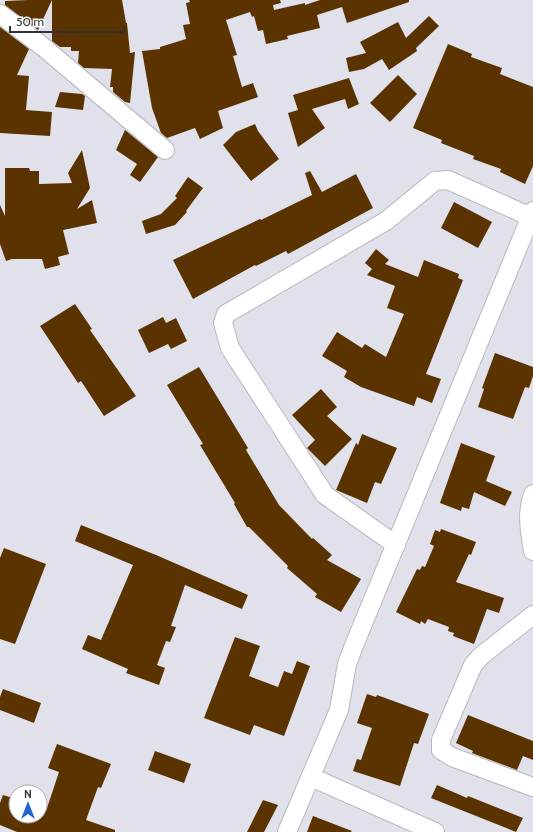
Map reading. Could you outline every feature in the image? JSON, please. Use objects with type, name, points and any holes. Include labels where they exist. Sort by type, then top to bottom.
[{"type":"street","points":[[0,14],[42,46],[165,150]]},
{"type":"street","points":[[288,832],[339,710],[349,659],[396,545],[532,214],[448,180],[435,181],[386,221],[226,314],[223,323],[230,348],[325,495],[396,545]]},
{"type":"street","points":[[533,494],[529,505],[529,524],[533,551]]},
{"type":"street","points":[[533,615],[481,656],[473,665],[441,740],[441,750],[452,757],[533,787]]},
{"type":"street","points":[[311,777],[435,832]]},
{"type":"building","points":[[52,0],[38,30],[5,5],[5,1]]},
{"type":"building","points":[[52,0],[122,0],[127,23],[130,53],[135,52],[130,103],[125,102],[113,92],[113,87],[110,87],[112,69],[84,68],[78,63],[79,51],[71,51],[71,47],[60,47],[52,41]]},
{"type":"building","points":[[189,0],[280,0],[281,3],[273,5],[274,10],[305,3],[305,5],[320,0],[409,0],[409,2],[347,23],[342,7],[317,15],[320,28],[287,36],[288,39],[266,44],[263,30],[258,31],[254,16],[252,17],[250,12],[226,20],[237,55],[233,56],[242,87],[253,83],[258,97],[218,111],[223,128],[200,139],[195,128],[167,138],[161,133],[152,108],[142,51],[160,49],[160,47],[186,39],[183,25],[190,24],[186,3],[190,2]]},
{"type":"building","points":[[429,16],[439,26],[416,48],[417,51],[389,70],[382,59],[364,69],[349,72],[346,58],[366,53],[360,42],[398,22],[406,38]]},
{"type":"building","points":[[0,27],[29,49],[17,75],[29,76],[26,110],[52,112],[50,136],[0,133]]},
{"type":"building","points":[[448,44],[472,54],[471,57],[502,68],[500,74],[533,87],[533,166],[525,184],[500,172],[501,169],[473,159],[474,156],[441,143],[442,140],[413,128]]},
{"type":"building","points":[[398,75],[417,94],[390,122],[370,103]]},
{"type":"building","points":[[349,78],[359,104],[348,109],[345,99],[312,109],[325,128],[298,147],[288,113],[298,110],[293,95]]},
{"type":"building","points":[[60,92],[82,94],[85,96],[83,110],[55,107]]},
{"type":"building","points":[[255,124],[258,131],[279,159],[251,181],[223,145],[236,132]]},
{"type":"building","points":[[125,130],[158,157],[140,182],[130,175],[137,164],[116,150]]},
{"type":"building","points":[[82,150],[90,188],[77,209],[92,200],[97,223],[63,230],[69,254],[58,257],[60,265],[45,269],[42,259],[12,259],[6,261],[0,244],[0,205],[5,216],[5,168],[29,168],[30,171],[39,171],[39,184],[72,183],[68,173]]},
{"type":"building","points":[[310,171],[322,192],[356,174],[373,208],[288,254],[286,251],[256,266],[255,265],[193,299],[173,260],[312,195],[305,173]]},
{"type":"building","points":[[188,177],[203,188],[186,211],[187,212],[175,225],[146,234],[142,221],[161,214],[177,198],[175,196]]},
{"type":"building","points":[[454,202],[492,222],[478,248],[441,228]]},
{"type":"building","points":[[376,249],[389,260],[385,264],[418,277],[424,260],[459,274],[458,278],[463,280],[426,374],[441,379],[432,403],[417,397],[414,406],[361,387],[344,377],[347,371],[322,356],[337,332],[362,348],[365,344],[386,357],[404,314],[387,308],[395,286],[367,275],[372,269],[365,263]]},
{"type":"building","points":[[75,304],[92,329],[90,330],[136,396],[104,416],[81,381],[78,383],[40,326]]},
{"type":"building","points":[[163,317],[166,323],[176,318],[187,341],[171,349],[168,344],[149,353],[138,330]]},
{"type":"building","points":[[495,353],[533,367],[533,376],[529,388],[525,387],[513,419],[478,407],[484,389],[482,388]]},
{"type":"building","points":[[199,367],[248,448],[246,450],[279,505],[312,539],[313,538],[332,555],[327,560],[361,579],[341,612],[315,597],[317,594],[287,568],[288,566],[249,527],[247,527],[234,504],[235,503],[200,445],[203,444],[167,385]]},
{"type":"building","points":[[321,389],[337,407],[327,416],[352,439],[325,466],[307,448],[315,440],[292,415]]},
{"type":"building","points":[[362,434],[397,448],[381,484],[375,482],[367,503],[336,490],[356,443],[358,445]]},
{"type":"building","points":[[461,443],[495,456],[486,481],[512,492],[505,506],[474,492],[469,509],[462,507],[461,511],[440,503]]},
{"type":"building","points":[[81,525],[156,555],[248,595],[242,609],[185,585],[171,626],[176,627],[170,642],[166,641],[157,665],[165,668],[159,685],[126,673],[128,669],[82,649],[88,635],[101,640],[133,565],[75,541]]},
{"type":"building","points":[[441,529],[476,542],[471,555],[469,554],[456,582],[504,598],[499,613],[487,609],[474,644],[453,636],[454,633],[448,631],[449,627],[428,619],[425,624],[421,621],[420,624],[396,612],[417,569],[420,570],[422,566],[425,567],[434,546],[430,544],[435,530],[440,532]]},
{"type":"building","points":[[4,548],[46,564],[15,644],[0,639],[0,558]]},
{"type":"building","points":[[235,637],[260,646],[249,676],[278,687],[284,671],[292,674],[297,661],[310,666],[284,736],[254,725],[250,735],[204,718]]},
{"type":"building","points":[[3,689],[41,703],[34,723],[0,710],[0,697]]},
{"type":"building","points":[[367,694],[376,697],[377,695],[429,714],[418,744],[414,743],[400,786],[353,771],[357,759],[361,760],[372,728],[357,723]]},
{"type":"building","points":[[468,715],[533,741],[533,760],[523,756],[517,770],[472,753],[473,751],[456,743]]},
{"type":"building","points":[[57,744],[111,764],[101,788],[98,787],[86,820],[115,830],[115,832],[17,832],[0,825],[0,803],[3,795],[8,797],[8,824],[48,824],[48,805],[59,772],[48,768]]},
{"type":"building","points":[[155,751],[191,764],[184,783],[148,770]]},
{"type":"building","points":[[437,785],[467,798],[468,796],[523,818],[516,832],[431,798]]},
{"type":"building","points":[[263,800],[278,805],[264,832],[247,832]]},
{"type":"building","points":[[313,816],[352,831],[307,832]]}]
